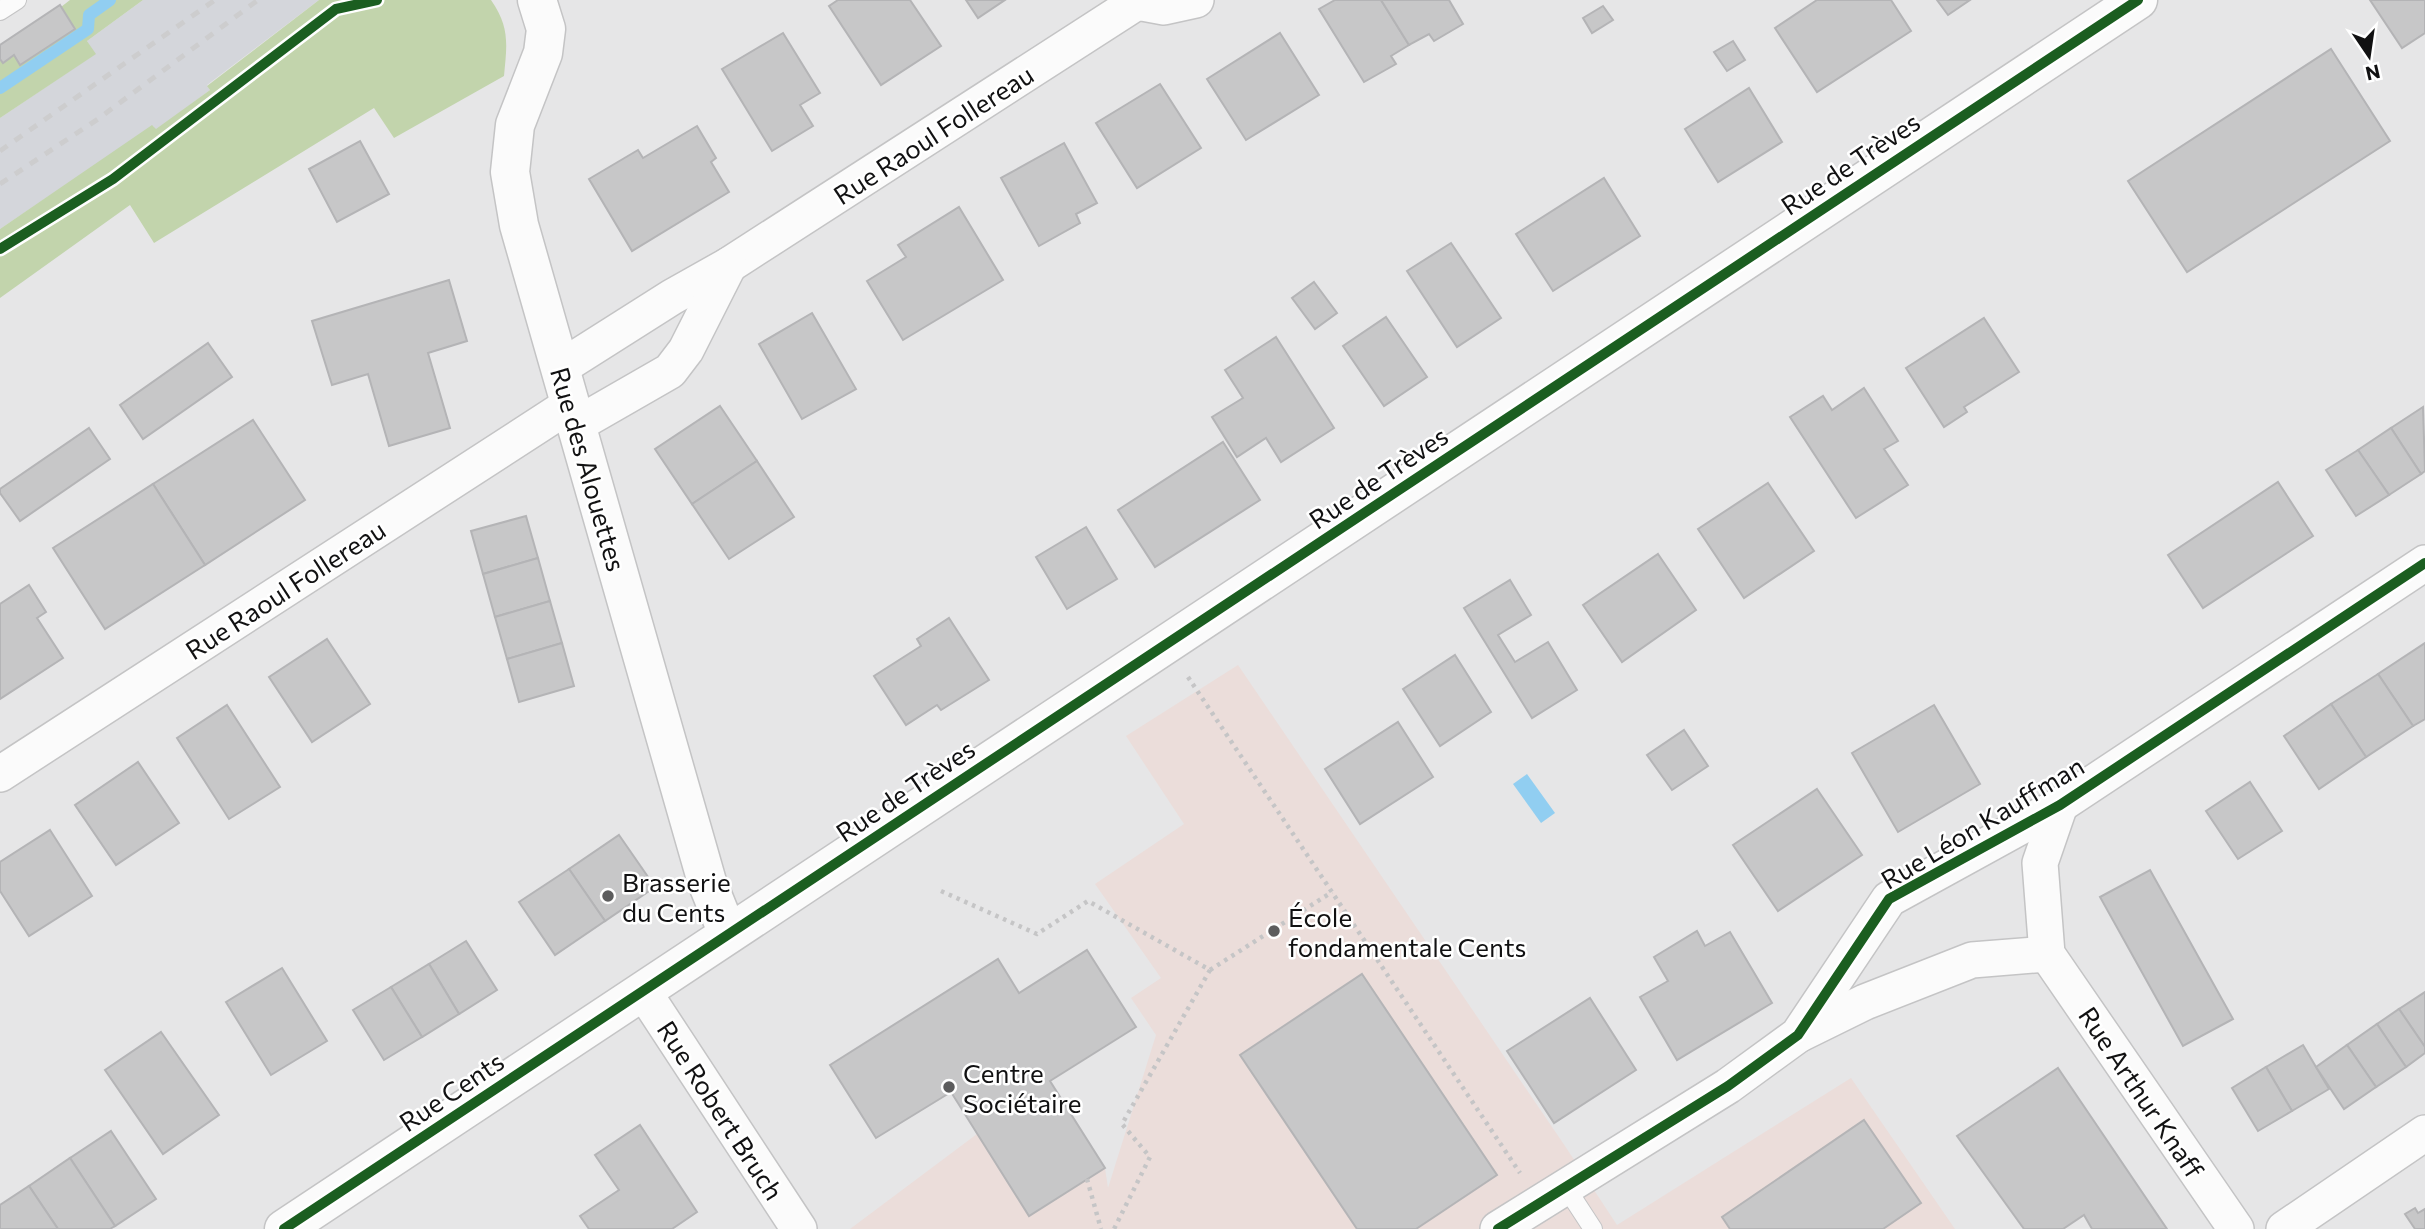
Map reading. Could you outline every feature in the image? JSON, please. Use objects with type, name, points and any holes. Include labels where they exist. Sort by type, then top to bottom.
[{"type":"main road","name":"Rue de Trèves","points":[[643,991],[2138,0]]},
{"type":"main road","name":"Rue des Alouettes","points":[[545,2],[546,29],[542,53],[515,125],[510,172],[519,225],[707,882],[728,934]]},
{"type":"main road","name":"Rue Cents","points":[[284,1229],[643,991]]},
{"type":"street","name":"Rue Raoul Follereau","points":[[560,368],[672,297],[729,265],[1138,1],[1164,7],[1196,0]]},
{"type":"street","name":"Rue Raoul Follereau","points":[[0,774],[574,415],[670,371],[686,350],[729,265]]},
{"type":"street","name":"Rue Léon Kauffman","points":[[1497,1229],[1728,1086],[1798,1035],[1889,899],[2060,805],[2425,563]]},
{"type":"street","points":[[1798,1035],[1865,1002],[1972,960],[2047,954],[2040,863],[2060,805]]},
{"type":"street","name":"Rue Arthur Knaff","points":[[2047,954],[2236,1229]]},
{"type":"street","name":"Rue Robert Bruch","points":[[643,991],[799,1229]]},
{"type":"street","points":[[2284,1229],[2425,1133]]},
{"type":"lane","points":[[0,11],[17,0]]},
{"type":"lane","points":[[1552,1194],[1593,1229]]},
{"type":"path","points":[[1166,644],[1332,892],[1552,1194]]},
{"type":"path","points":[[941,891],[1037,934],[1088,901],[1210,970]]},
{"type":"path","points":[[1114,1229],[1150,1157],[1122,1124],[1210,970],[1332,892]]},
{"type":"path","points":[[1087,1179],[1101,1229]]},
{"type":"shaded area","points":[[143,0],[319,0],[207,85],[210,90],[156,130],[153,126],[0,229],[0,118],[95,54],[87,41]]},
{"type":"shaded area","name":"École fondamentale Cents","points":[[1238,665],[1617,1225],[1851,1078],[1955,1229],[850,1229],[977,1134],[1029,1216],[1105,1168],[1108,1188],[1156,1035],[1131,998],[1161,978],[1095,884],[1184,824],[1126,736]]},
{"type":"green space","points":[[70,0],[143,0],[87,41],[96,54],[0,118],[0,59],[3,62],[14,55],[20,64],[75,29],[61,7]]},
{"type":"green space","points":[[319,0],[491,0],[504,28],[504,76],[394,138],[374,108],[154,243],[130,205],[0,298],[0,229],[152,125],[156,129],[210,90],[207,86]]},
{"type":"water","points":[[1527,774],[1555,813],[1541,823],[1513,784]]},
{"type":"building","points":[[838,0],[910,0],[941,46],[881,85],[829,6]]},
{"type":"building","points":[[966,0],[1005,0],[978,18]]},
{"type":"building","points":[[1335,0],[1381,0],[1409,45],[1391,56],[1396,64],[1364,82],[1319,9]]},
{"type":"building","points":[[1381,0],[1449,0],[1463,24],[1434,41],[1429,34],[1409,45]]},
{"type":"building","points":[[1817,0],[1891,0],[1911,31],[1817,92],[1775,28]]},
{"type":"building","points":[[1937,0],[1970,0],[1948,15]]},
{"type":"building","points":[[2370,0],[2425,0],[2425,33],[2402,48]]},
{"type":"building","points":[[60,5],[75,29],[20,65],[14,55],[3,63],[0,59],[0,45]]},
{"type":"building","points":[[1603,6],[1613,20],[1592,33],[1583,18]]},
{"type":"building","points":[[783,33],[820,93],[800,105],[813,126],[772,151],[722,69]]},
{"type":"building","points":[[1280,33],[1319,95],[1246,140],[1207,79]]},
{"type":"building","points":[[1733,41],[1745,60],[1727,71],[1714,52]]},
{"type":"building","points":[[2331,49],[2390,141],[2187,272],[2128,181]]},
{"type":"building","points":[[1160,84],[1201,148],[1137,188],[1096,123]]},
{"type":"building","points":[[1749,88],[1782,142],[1718,182],[1685,129]]},
{"type":"building","points":[[697,126],[716,158],[711,162],[729,192],[632,251],[589,179],[638,150],[643,158]]},
{"type":"building","points":[[360,141],[389,194],[337,222],[309,169]]},
{"type":"building","points":[[1064,143],[1097,203],[1076,214],[1080,223],[1039,246],[1001,178]]},
{"type":"building","points":[[1604,178],[1640,236],[1553,291],[1516,234]]},
{"type":"building","points":[[959,207],[1003,280],[903,340],[867,281],[906,257],[898,245]]},
{"type":"building","points":[[1451,243],[1501,318],[1457,347],[1407,271]]},
{"type":"building","points":[[449,280],[467,341],[428,353],[450,428],[389,446],[368,374],[332,385],[312,321]]},
{"type":"building","points":[[1314,282],[1337,313],[1315,329],[1292,298]]},
{"type":"building","points":[[812,313],[856,389],[802,419],[759,344]]},
{"type":"building","points":[[1386,317],[1427,377],[1384,406],[1343,346]]},
{"type":"building","points":[[1984,318],[2019,372],[1964,407],[1967,412],[1944,427],[1906,368]]},
{"type":"building","points":[[1276,337],[1334,428],[1281,462],[1266,438],[1237,457],[1212,417],[1243,398],[1225,370]]},
{"type":"building","points":[[208,343],[232,377],[143,439],[120,405]]},
{"type":"building","points":[[1864,388],[1898,441],[1884,449],[1908,485],[1856,518],[1790,417],[1823,396],[1832,410]]},
{"type":"building","points":[[720,406],[757,461],[692,504],[655,449]]},
{"type":"building","points":[[2423,407],[2425,471],[2421,474],[2391,428]]},
{"type":"building","points":[[253,420],[305,500],[205,565],[153,484]]},
{"type":"building","points":[[89,428],[110,459],[20,521],[0,493],[0,489]]},
{"type":"building","points":[[2391,428],[2421,474],[2389,495],[2358,450]]},
{"type":"building","points":[[1223,442],[1260,500],[1155,567],[1118,510]]},
{"type":"building","points":[[2358,450],[2389,495],[2356,516],[2326,470]]},
{"type":"building","points":[[757,461],[794,517],[729,559],[692,504]]},
{"type":"building","points":[[2278,482],[2313,536],[2203,608],[2168,555]]},
{"type":"building","points":[[1768,483],[1814,551],[1744,598],[1698,529]]},
{"type":"building","points":[[153,484],[205,565],[105,629],[53,548]]},
{"type":"building","points":[[526,516],[538,558],[483,574],[471,531]]},
{"type":"building","points":[[1086,527],[1117,579],[1067,609],[1036,557]]},
{"type":"building","points":[[1658,554],[1696,610],[1622,662],[1583,605]]},
{"type":"building","points":[[538,558],[550,601],[495,617],[483,574]]},
{"type":"building","points":[[1510,580],[1531,615],[1498,635],[1515,662],[1548,642],[1577,690],[1532,718],[1464,608]]},
{"type":"building","points":[[29,585],[46,612],[37,618],[63,658],[0,699],[0,604]]},
{"type":"building","points":[[550,601],[562,643],[507,659],[495,617]]},
{"type":"building","points":[[949,618],[989,680],[941,710],[937,705],[906,725],[874,676],[921,646],[917,639]]},
{"type":"building","points":[[327,639],[370,704],[312,742],[269,677]]},
{"type":"building","points":[[562,643],[574,686],[519,702],[507,659]]},
{"type":"building","points":[[2425,643],[2425,719],[2413,726],[2378,674]]},
{"type":"building","points":[[1455,655],[1491,712],[1440,746],[1403,689]]},
{"type":"building","points":[[2378,674],[2413,726],[2366,757],[2331,704]]},
{"type":"building","points":[[2331,704],[2366,757],[2319,789],[2284,736]]},
{"type":"building","points":[[227,705],[280,787],[229,819],[177,738]]},
{"type":"building","points":[[1934,705],[1980,784],[1898,832],[1852,753]]},
{"type":"building","points":[[1398,722],[1433,777],[1360,824],[1325,769]]},
{"type":"building","points":[[1684,730],[1708,766],[1672,790],[1647,755]]},
{"type":"building","points":[[138,762],[179,823],[116,865],[75,805]]},
{"type":"building","points":[[2250,782],[2282,831],[2238,859],[2206,811]]},
{"type":"building","points":[[1817,789],[1862,855],[1778,911],[1733,845]]},
{"type":"building","points":[[50,830],[92,896],[29,936],[0,891],[0,862]]},
{"type":"building","points":[[619,835],[655,887],[605,921],[569,869]]},
{"type":"building","points":[[569,869],[605,921],[555,955],[519,902]]},
{"type":"building","points":[[2150,870],[2233,1019],[2183,1046],[2100,897]]},
{"type":"building","points":[[1697,931],[1705,946],[1730,932],[1772,1003],[1677,1060],[1640,997],[1668,981],[1654,957]]},
{"type":"building","points":[[466,941],[497,990],[459,1014],[429,964]]},
{"type":"building","name":"Centre Sociétaire","points":[[1087,950],[1136,1027],[1050,1081],[1105,1168],[1029,1216],[951,1092],[876,1138],[830,1065],[998,959],[1019,993]]},
{"type":"building","points":[[429,964],[459,1014],[422,1037],[391,987]]},
{"type":"building","points":[[282,968],[327,1041],[271,1075],[226,1002]]},
{"type":"building","points":[[1362,974],[1497,1175],[1416,1229],[1357,1229],[1240,1055]]},
{"type":"building","points":[[391,987],[422,1037],[384,1060],[353,1010]]},
{"type":"building","points":[[2425,992],[2425,1047],[2399,1009]]},
{"type":"building","points":[[1590,998],[1636,1070],[1554,1123],[1507,1051]]},
{"type":"building","points":[[2399,1009],[2425,1047],[2425,1053],[2406,1067],[2377,1024]]},
{"type":"building","points":[[2377,1024],[2406,1067],[2376,1087],[2347,1045]]},
{"type":"building","points":[[161,1032],[219,1115],[163,1154],[105,1070]]},
{"type":"building","points":[[2303,1045],[2329,1089],[2292,1111],[2266,1067]]},
{"type":"building","points":[[2347,1045],[2376,1087],[2344,1109],[2316,1067]]},
{"type":"building","points":[[2266,1067],[2292,1111],[2258,1131],[2232,1088]]},
{"type":"building","points":[[2058,1068],[2167,1229],[2092,1229],[2084,1215],[2063,1229],[2024,1229],[1957,1136]]},
{"type":"building","points":[[1864,1120],[1921,1203],[1883,1229],[1730,1229],[1722,1217]]},
{"type":"building","points":[[640,1125],[697,1212],[672,1229],[589,1229],[580,1216],[619,1190],[595,1155]]},
{"type":"building","points":[[111,1131],[156,1199],[115,1226],[70,1158]]},
{"type":"building","points":[[70,1158],[115,1226],[110,1229],[58,1229],[29,1186]]},
{"type":"building","points":[[29,1186],[58,1229],[0,1229],[0,1205]]},
{"type":"building","points":[[2415,1208],[2418,1213],[2425,1209],[2425,1229],[2415,1229],[2405,1214]]},
{"type":"waterway","points":[[0,88],[88,29],[89,15],[110,0]]},
{"type":"railway","points":[[0,151],[215,0]]},
{"type":"railway","points":[[0,184],[98,119],[258,0]]},
{"type":"cycle path","points":[[0,249],[113,179],[336,9],[377,0]]},
{"type":"cycle path","points":[[284,1229],[2138,0]]},
{"type":"cycle path","points":[[1498,1229],[1728,1086],[1798,1035],[1889,899],[2060,805],[2425,563]]},
{"type":"place","name":"Brasserie du Cents","points":[[608,896]]},
{"type":"place","name":"École fondamentale Cents","points":[[1274,931]]},
{"type":"place","name":"Centre Sociétaire","points":[[949,1087]]}]
